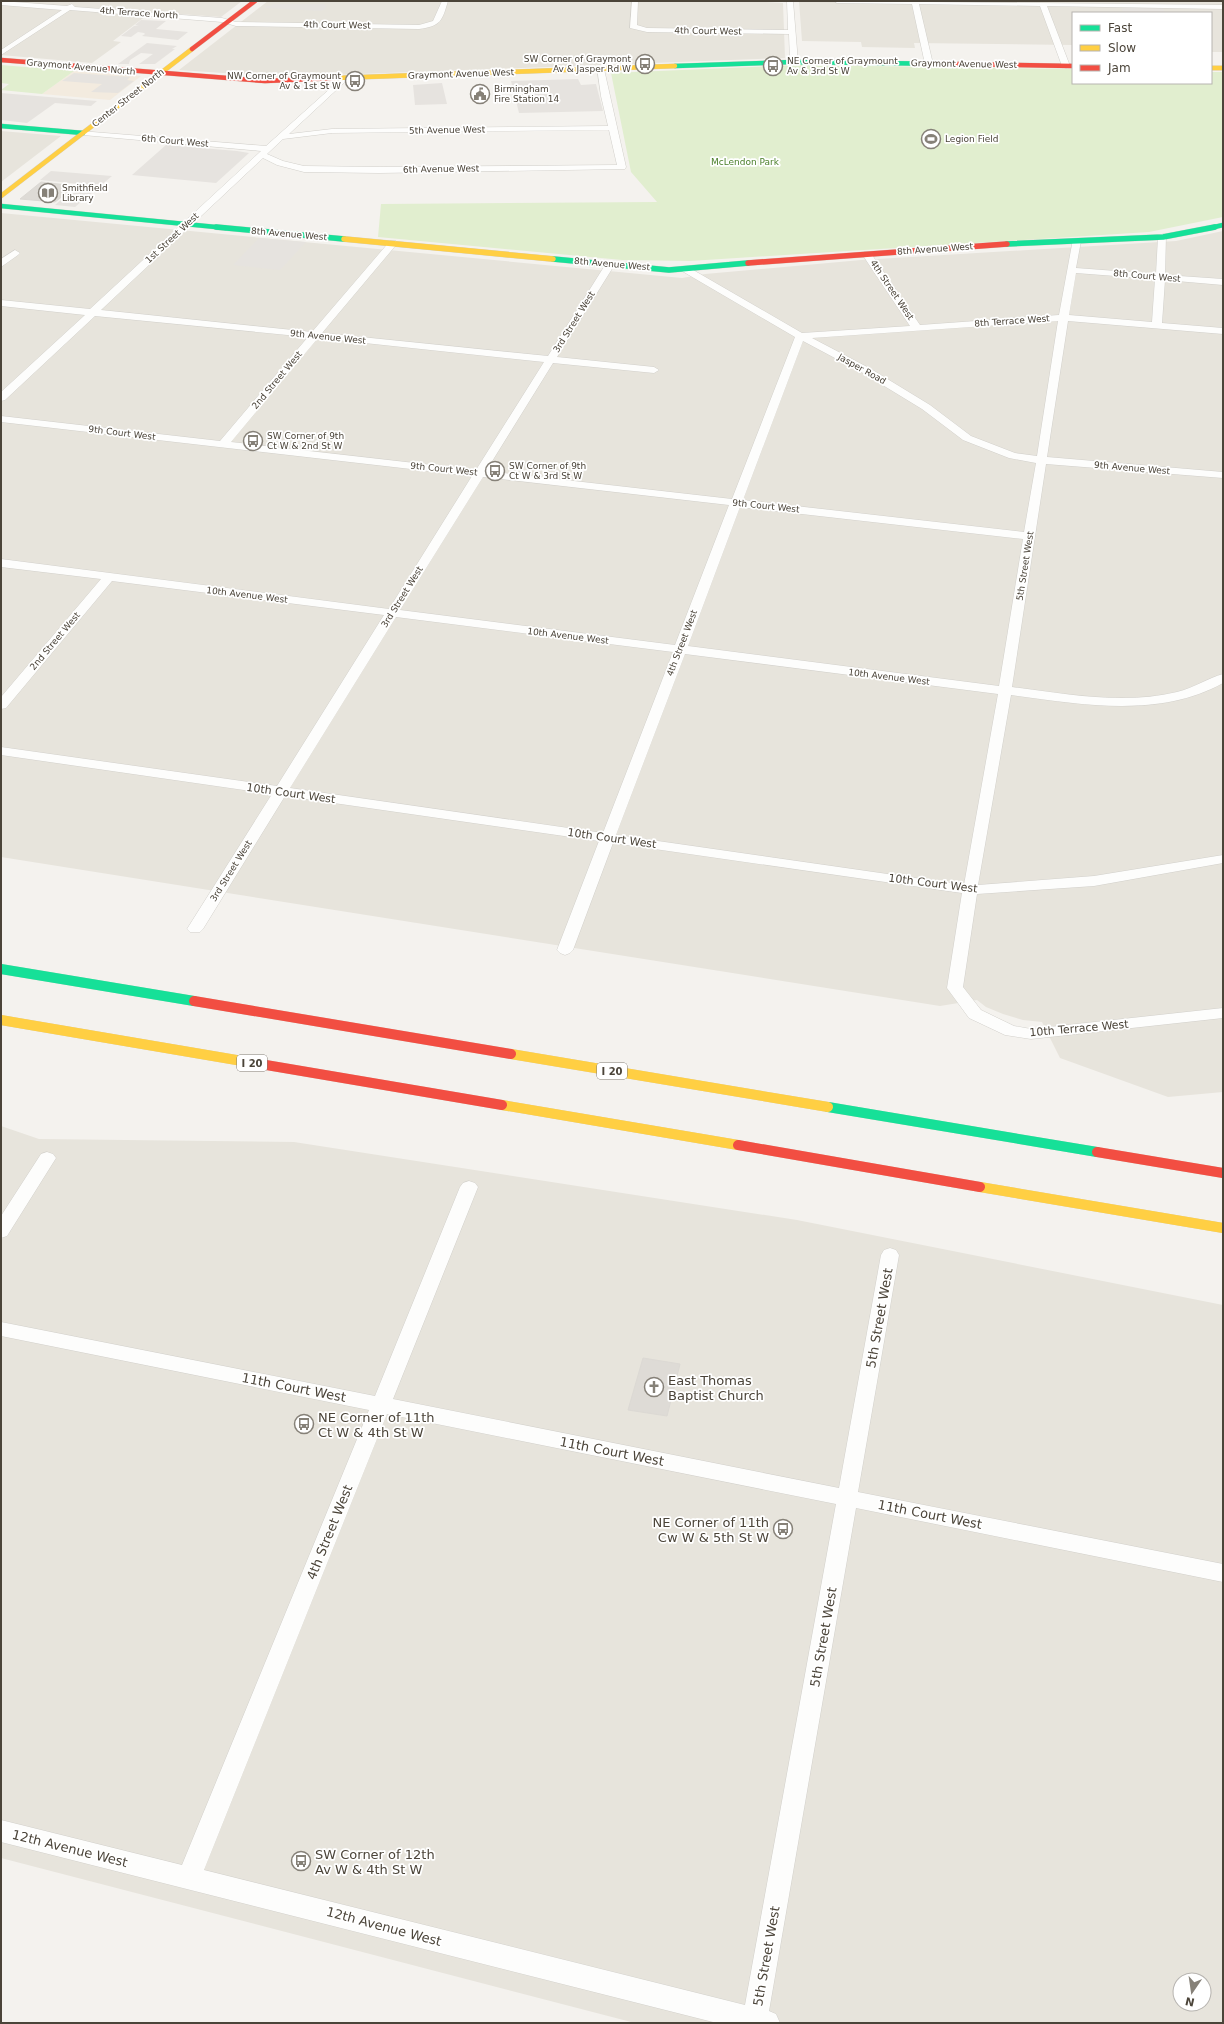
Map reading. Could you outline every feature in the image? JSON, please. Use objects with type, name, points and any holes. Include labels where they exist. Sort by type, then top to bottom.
[{"type":"main road","name":"Center Street North","points":[[1,196],[255,1]]},
{"type":"main road","name":"Graymont Avenue North","points":[[1,60],[160,73]]},
{"type":"main road","name":"Graymont Avenue West","points":[[160,73],[265,81],[794,62],[1069,66]]},
{"type":"main road","points":[[1212,68],[1223,68]]},
{"type":"main road","points":[[1,126],[83,133]]},
{"type":"main road","name":"8th Avenue West","points":[[1,206],[610,264],[685,269],[948,247],[1163,237],[1223,224]]},
{"type":"main road","name":"I 20","points":[[1,969],[1223,1173]]},
{"type":"main road","name":"I 20","points":[[1,1020],[1223,1229]]},
{"type":"street","points":[[1,53],[80,1]]},
{"type":"street","name":"4th Court West","points":[[228,22],[419,27],[433,25],[436,22],[445,1]]},
{"type":"street","name":"4th Court West","points":[[635,1],[633,18],[634,26],[647,30],[792,32]]},
{"type":"street","points":[[790,1],[794,62]]},
{"type":"street","points":[[837,1],[1042,4],[1080,3],[1223,7]]},
{"type":"street","points":[[916,2],[929,64]]},
{"type":"street","name":"4th Terrace North","points":[[1,3],[222,20],[228,22]]},
{"type":"street","points":[[1042,4],[1069,66]]},
{"type":"street","points":[[1169,6],[1172,12]]},
{"type":"street","points":[[600,69],[612,128]]},
{"type":"street","name":"1st Street West","points":[[1,398],[343,79]]},
{"type":"street","name":"5th Avenue West","points":[[282,137],[332,131],[612,128]]},
{"type":"street","name":"6th Avenue West","points":[[264,152],[280,164],[304,169],[379,170],[622,166],[612,128]]},
{"type":"street","name":"6th Court West","points":[[83,133],[264,152]]},
{"type":"street","points":[[1157,326],[1163,237]]},
{"type":"street","name":"5th Street West","points":[[970,890],[1005,692],[1076,241]]},
{"type":"street","name":"2nd Street West","points":[[223,444],[393,244]]},
{"type":"street","points":[[1,264],[15,253]]},
{"type":"street","name":"4th Street West","points":[[867,254],[916,327]]},
{"type":"street","name":"3rd Street West","points":[[195,929],[610,264]]},
{"type":"street","name":"Jasper Road","points":[[685,269],[800,336],[868,371],[926,407],[967,438],[1013,456],[1042,460]]},
{"type":"street","name":"8th Court West","points":[[1071,270],[1223,282]]},
{"type":"street","name":"9th Avenue West","points":[[1,303],[654,370]]},
{"type":"street","name":"8th Terrace West","points":[[800,336],[1064,318],[1223,331]]},
{"type":"street","name":"4th Street West","points":[[565,950],[800,336]]},
{"type":"street","name":"9th Court West","points":[[1,419],[1030,536]]},
{"type":"street","name":"9th Avenue West","points":[[1042,460],[1223,475]]},
{"type":"street","name":"10th Avenue West","points":[[1,563],[1005,692],[1096,702],[1136,702],[1192,694],[1210,687],[1223,678]]},
{"type":"street","name":"2nd Street West","points":[[1,705],[109,577]]},
{"type":"street","name":"10th Court West","points":[[1,751],[970,890],[1094,881],[1223,859]]},
{"type":"street","name":"10th Terrace West","points":[[970,890],[955,988],[975,1014],[1011,1031],[1031,1034],[1223,1012]]},
{"type":"street","points":[[1,1231],[47,1158]]},
{"type":"street","name":"4th Street West","points":[[189,1878],[469,1186]]},
{"type":"street","name":"5th Street West","points":[[761,2022],[847,1498],[890,1255]]},
{"type":"street","name":"11th Court West","points":[[1,1329],[1223,1573]]},
{"type":"street","name":"12th Avenue West","points":[[1,1831],[761,2022]]},
{"type":"shaded area","points":[[1,1],[242,1],[221,17],[151,12],[113,41],[121,42],[92,63],[1,55]]},
{"type":"shaded area","points":[[268,1],[748,1],[783,3],[785,58],[281,77],[179,70]]},
{"type":"shaded area","points":[[799,1],[1223,1],[1223,52],[1212,52],[1212,12],[1072,12],[1072,45],[914,43],[915,48],[862,47],[861,42],[802,41]]},
{"type":"shaded area","points":[[273,4],[324,4],[327,6],[324,10],[319,11],[265,8],[266,6],[271,6]]},
{"type":"shaded area","points":[[1163,8],[1165,12],[1123,12],[1121,9]]},
{"type":"shaded area","points":[[141,20],[166,21],[156,29],[188,32],[178,40],[142,36],[145,34],[138,32],[131,37],[121,36],[134,26],[139,25],[135,25]]},
{"type":"shaded area","points":[[147,43],[177,46],[155,64],[139,64],[153,54],[141,53],[130,60],[129,64],[118,64]]},
{"type":"shaded area","points":[[74,71],[141,76],[110,100],[42,94]]},
{"type":"shaded area","points":[[74,73],[130,77],[127,80],[134,81],[118,93],[91,92],[102,84],[62,81]]},
{"type":"shaded area","points":[[578,79],[581,85],[596,84],[603,111],[519,113],[511,81]]},
{"type":"shaded area","points":[[442,83],[447,104],[415,105],[413,85]]},
{"type":"shaded area","points":[[1,93],[97,101],[91,106],[55,103],[27,123],[1,120]]},
{"type":"shaded area","points":[[1,131],[61,136],[1,182]]},
{"type":"shaded area","points":[[166,145],[249,153],[216,183],[132,175]]},
{"type":"shaded area","points":[[51,171],[112,176],[75,207],[55,205],[80,184],[40,180]]},
{"type":"shaded area","points":[[1,213],[682,278],[705,274],[861,260],[1176,241],[1223,231],[1223,1092],[1168,1097],[1060,1058],[1042,1022],[1023,1020],[1003,1014],[986,1007],[977,1000],[940,1006],[1,857]]},
{"type":"shaded area","points":[[259,238],[306,242],[280,270],[233,265]]},
{"type":"shaded area","points":[[1,1126],[39,1139],[294,1142],[797,1220],[1223,1305],[1223,2023],[635,2023],[1,1858]]},
{"type":"green space","points":[[1,65],[74,71],[42,94],[1,90],[9,84],[1,83]]},
{"type":"green space","name":"McLendon Park","points":[[799,65],[1072,69],[1072,84],[1212,84],[1212,72],[1223,72],[1223,217],[1149,232],[690,261],[622,260],[378,237],[381,204],[657,202],[631,172],[611,73]]},
{"type":"building","name":"Smithfield Library","points":[[41,182],[76,186],[55,202],[20,199]]},
{"type":"building","name":"East Thomas Baptist Church","points":[[643,1358],[680,1364],[667,1416],[628,1410]]},
{"type":"traffic: fast","points":[[675,66],[794,62],[955,64]]},
{"type":"traffic: fast","points":[[1,126],[83,133]]},
{"type":"traffic: fast","points":[[1,206],[344,239]]},
{"type":"traffic: fast","points":[[1007,244],[1163,237],[1223,225]]},
{"type":"traffic: fast","points":[[553,259],[669,270],[748,263]]},
{"type":"traffic: fast","points":[[1,969],[194,1001]]},
{"type":"traffic: fast","points":[[828,1107],[1097,1152]]},
{"type":"traffic: slow","points":[[1,196],[192,49]]},
{"type":"traffic: slow","points":[[337,78],[675,66]]},
{"type":"traffic: slow","points":[[1212,68],[1223,68]]},
{"type":"traffic: slow","points":[[344,239],[553,259]]},
{"type":"traffic: slow","points":[[1,1020],[254,1063]]},
{"type":"traffic: slow","points":[[511,1054],[828,1107]]},
{"type":"traffic: slow","points":[[502,1105],[738,1145]]},
{"type":"traffic: slow","points":[[980,1187],[1223,1228]]},
{"type":"traffic: jam","points":[[192,49],[255,1]]},
{"type":"traffic: jam","points":[[1,60],[265,81],[337,78]]},
{"type":"traffic: jam","points":[[955,64],[1072,66]]},
{"type":"traffic: jam","points":[[748,263],[948,247],[1007,244]]},
{"type":"traffic: jam","points":[[194,1001],[511,1054]]},
{"type":"traffic: jam","points":[[254,1063],[502,1105]]},
{"type":"traffic: jam","points":[[738,1145],[980,1187]]},
{"type":"traffic: jam","points":[[1097,1152],[1223,1173]]},
{"type":"place","name":"SW Corner of Graymont Av & Jasper Rd W","points":[[645,64]]},
{"type":"place","name":"NE Corner of Graymount Av & 3rd St W","points":[[773,66]]},
{"type":"place","name":"NW Corner of Graymount Av & 1st St W","points":[[355,81]]},
{"type":"place","name":"Birmingham Fire Station 14","points":[[480,94]]},
{"type":"place","name":"Legion Field","points":[[931,139]]},
{"type":"place","name":"Smithfield Library","points":[[48,193]]},
{"type":"place","name":"SW Corner of 9th Ct W & 2nd St W","points":[[253,441]]},
{"type":"place","name":"SW Corner of 9th Ct W & 3rd St W","points":[[495,471]]},
{"type":"place","name":"East Thomas Baptist Church","points":[[654,1387]]},
{"type":"place","name":"NE Corner of 11th Ct W & 4th St W","points":[[304,1424]]},
{"type":"place","name":"NE Corner of 11th Cw W & 5th St W","points":[[783,1529]]},
{"type":"place","name":"SW Corner of 12th Av W & 4th St W","points":[[301,1861]]}]
